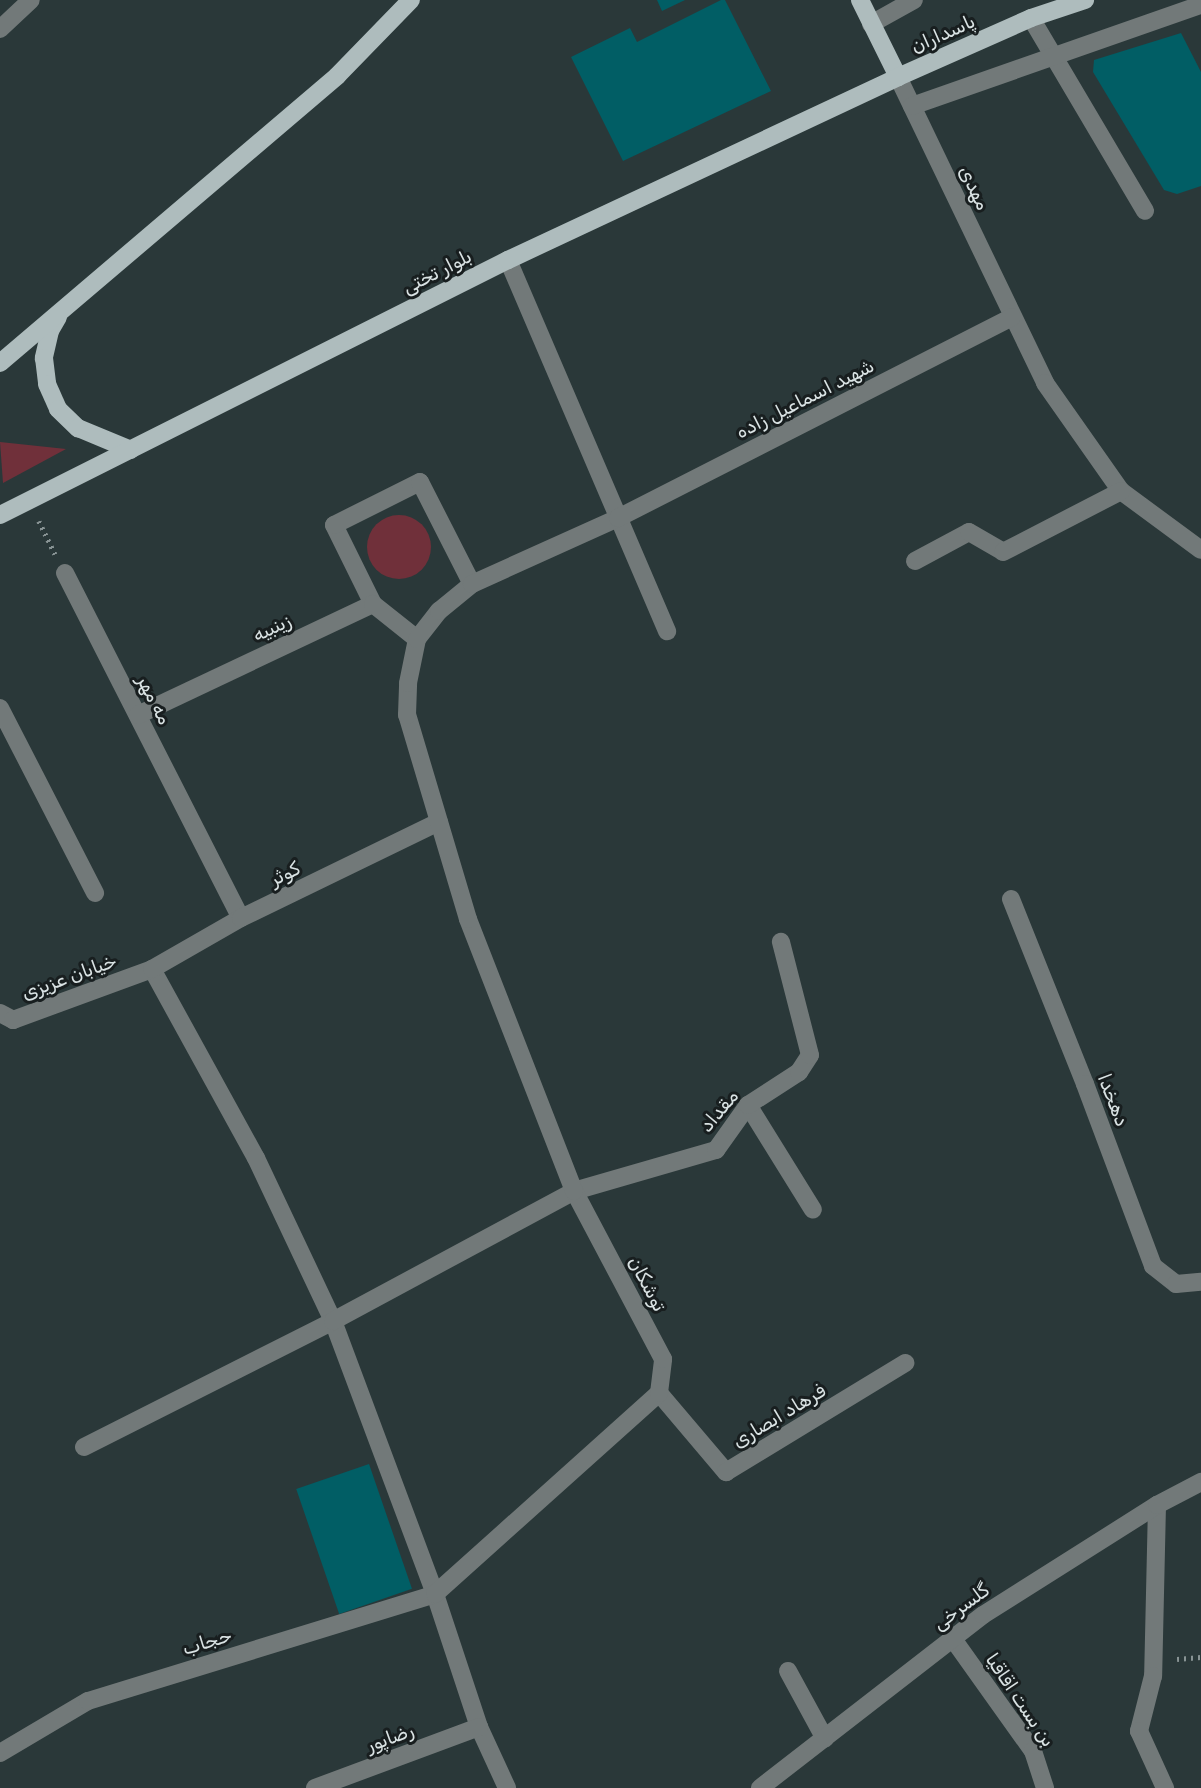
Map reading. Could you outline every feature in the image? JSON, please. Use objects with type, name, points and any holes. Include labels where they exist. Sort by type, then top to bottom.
[{"type":"main road","points":[[0,363],[337,76],[411,0]]},
{"type":"main road","points":[[860,0],[898,77]]},
{"type":"main road","name":"پاسداران","points":[[898,77],[1031,18],[1079,1]]},
{"type":"main road","name":"بلوار تختی","points":[[0,515],[508,260],[898,77]]},
{"type":"main road","points":[[64,308],[50,331],[44,358],[47,384],[58,409],[78,428],[131,450]]},
{"type":"street","points":[[0,29],[31,0]]},
{"type":"street","points":[[871,24],[914,0]]},
{"type":"street","points":[[912,106],[1201,5]]},
{"type":"street","points":[[1031,18],[1145,211]]},
{"type":"street","name":"مهدی","points":[[898,77],[1045,383],[1121,491],[1201,550]]},
{"type":"street","points":[[508,260],[667,631]]},
{"type":"street","name":"شهید اسماعیل زاده","points":[[417,639],[439,611],[472,584],[618,518],[1012,317]]},
{"type":"street","points":[[439,822],[407,715],[408,683],[417,639],[373,604],[334,525],[420,482],[472,584]]},
{"type":"street","points":[[915,561],[969,532],[1003,552],[1121,491]]},
{"type":"street","name":"مه مهر","points":[[65,573],[241,918]]},
{"type":"street","name":"زینبیه","points":[[138,715],[373,604]]},
{"type":"street","points":[[0,708],[95,893]]},
{"type":"street","name":"توشکان","points":[[439,822],[468,919],[574,1191],[663,1359],[659,1393]]},
{"type":"street","name":"کوثر","points":[[152,969],[241,918],[439,822]]},
{"type":"street","name":"دهخدا","points":[[1011,899],[1085,1084],[1153,1266],[1176,1284],[1201,1282]]},
{"type":"street","name":"مقداد","points":[[84,1447],[333,1321],[574,1191],[716,1150],[748,1105],[799,1072],[810,1055],[781,942]]},
{"type":"street","points":[[152,969],[256,1158],[333,1321],[435,1594],[479,1727],[507,1788]]},
{"type":"street","name":"خیابان عزیزی","points":[[0,1013],[13,1020],[152,969]]},
{"type":"street","points":[[748,1105],[813,1210]]},
{"type":"street","name":"فرهاد ابصاری","points":[[659,1393],[726,1472],[905,1363]]},
{"type":"street","points":[[435,1594],[659,1393]]},
{"type":"street","name":"گلسرخی","points":[[760,1788],[983,1615],[1157,1505],[1201,1482]]},
{"type":"street","points":[[1157,1505],[1153,1676],[1139,1731],[1165,1788]]},
{"type":"street","name":"حجاب","points":[[0,1753],[88,1701],[435,1594]]},
{"type":"street","name":"بن بست اقاقیا","points":[[953,1639],[1033,1751],[1045,1788]]},
{"type":"street","points":[[788,1671],[825,1739]]},
{"type":"street","name":"رضاپور","points":[[315,1788],[479,1727]]},
{"type":"path","points":[[29,500],[65,573]]},
{"type":"shaded area","points":[[0,442],[66,449],[3,483]]},
{"type":"shaded area","points":[[399,515],[422,524],[431,547],[422,570],[399,579],[376,570],[367,547],[376,524]]},
{"type":"building","points":[[657,0],[685,0],[662,11]]},
{"type":"building","points":[[725,0],[771,91],[623,161],[571,57],[630,28],[637,42]]},
{"type":"building","points":[[1181,33],[1201,72],[1201,186],[1177,194],[1164,190],[1093,72],[1094,60]]},
{"type":"building","points":[[369,1464],[412,1589],[339,1614],[296,1489]]}]
